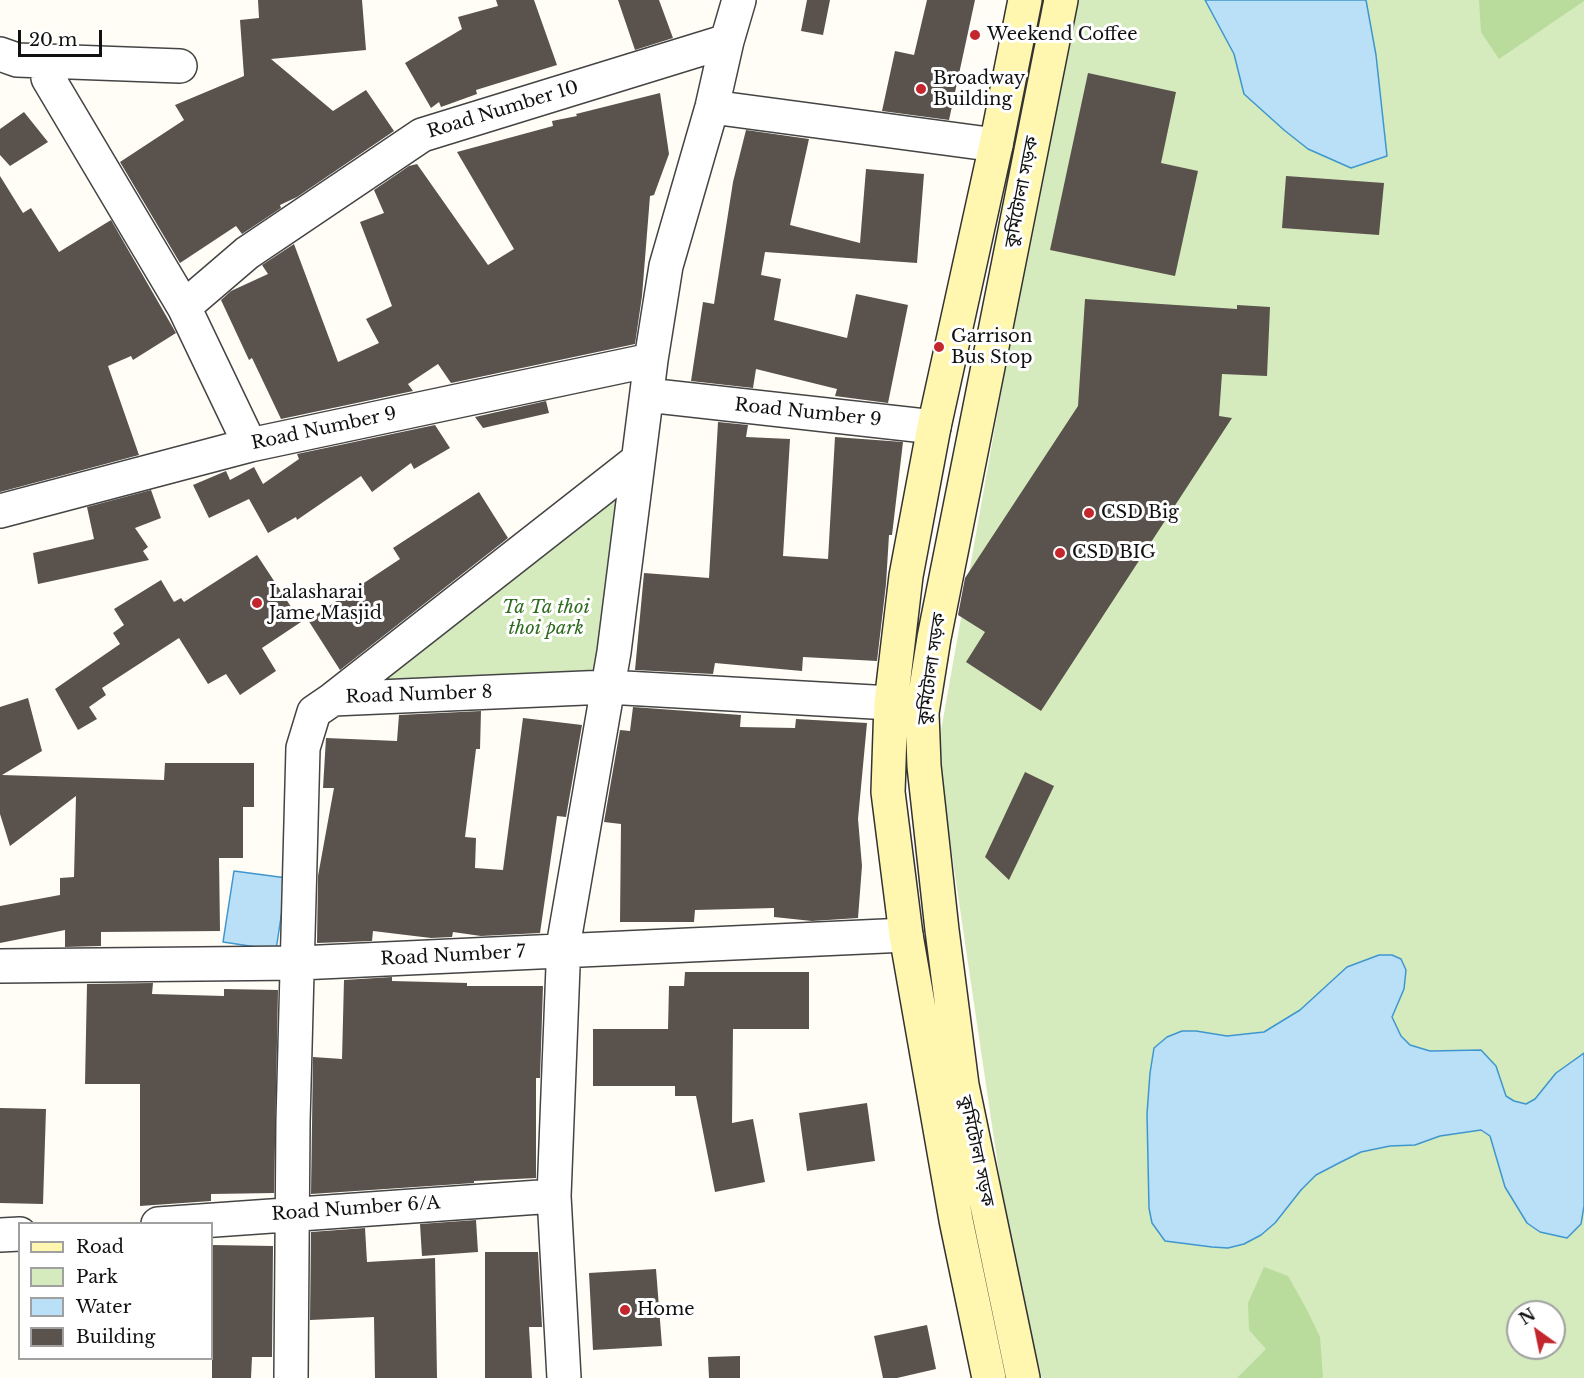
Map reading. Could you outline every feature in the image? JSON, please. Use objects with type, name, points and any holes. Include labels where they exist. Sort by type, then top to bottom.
[{"type":"main road","name":"কুর্মিটোলা সড়ক","points":[[989,1378],[956,1220],[906,935],[888,792],[891,703],[906,576],[934,427],[996,145],[1025,0]]},
{"type":"main road","name":"কুর্মিটোলা সড়ক","points":[[1023,1378],[962,1085],[924,766],[922,713],[934,638],[1061,0]]},
{"type":"street","points":[[564,1378],[554,1196],[564,941],[614,652],[651,360],[666,266],[712,107],[739,0]]},
{"type":"street","name":"Road Number 10","points":[[184,307],[247,253],[422,135],[728,41]]},
{"type":"street","points":[[0,54],[17,60],[180,66]]},
{"type":"street","points":[[48,78],[184,307],[250,445]]},
{"type":"street","points":[[712,107],[996,145]]},
{"type":"street","name":"Road Number 9","points":[[0,511],[250,445],[651,360]]},
{"type":"street","name":"Road Number 9","points":[[647,395],[934,427]]},
{"type":"street","name":"Road Number 8","points":[[333,699],[638,460]]},
{"type":"street","name":"Road Number 8","points":[[333,699],[607,687],[891,703]]},
{"type":"street","points":[[291,1378],[293,1122],[303,748],[314,712],[333,699]]},
{"type":"street","name":"Road Number 7","points":[[0,966],[299,963],[906,935]]},
{"type":"street","name":"Road Number 6/A","points":[[185,1222],[554,1196]]},
{"type":"street","points":[[0,1235],[18,1234]]},
{"type":"green space","points":[[1071,0],[1584,0],[1584,1378],[1042,1378],[1011,1254],[937,753]]},
{"type":"green space","points":[[1479,0],[1584,1],[1499,59],[1481,32]]},
{"type":"green space","name":"Ta Ta thoi thoi park","points":[[628,477],[601,678],[352,690]]},
{"type":"green space","points":[[1264,1267],[1288,1276],[1306,1308],[1320,1337],[1323,1378],[1237,1378],[1266,1349],[1249,1330],[1248,1303]]},
{"type":"water","points":[[1205,0],[1366,0],[1376,55],[1387,156],[1351,168],[1308,149],[1284,130],[1244,94],[1234,54]]},
{"type":"water","points":[[234,871],[287,878],[276,950],[223,942]]},
{"type":"water","points":[[1379,955],[1392,955],[1401,959],[1406,970],[1404,989],[1392,1017],[1401,1036],[1410,1045],[1430,1051],[1481,1050],[1496,1066],[1506,1096],[1514,1101],[1526,1104],[1535,1099],[1556,1073],[1584,1053],[1584,1206],[1581,1224],[1567,1238],[1540,1232],[1527,1223],[1505,1187],[1490,1136],[1481,1130],[1440,1136],[1415,1145],[1390,1146],[1361,1152],[1316,1175],[1275,1223],[1261,1235],[1244,1244],[1228,1248],[1165,1241],[1152,1223],[1149,1208],[1147,1114],[1154,1048],[1167,1037],[1182,1031],[1227,1036],[1264,1032],[1300,1010],[1347,967]]},
{"type":"building","points":[[258,0],[362,0],[366,50],[271,59],[333,111],[366,90],[394,131],[297,197],[280,205],[281,208],[242,234],[236,226],[180,263],[120,162],[184,120],[175,105],[244,76],[240,20],[259,18]]},
{"type":"building","points":[[496,0],[534,0],[557,65],[476,90],[477,94],[441,107],[439,102],[431,108],[405,63],[462,29],[458,17],[498,6]]},
{"type":"building","points":[[618,0],[659,0],[673,38],[635,50]]},
{"type":"building","points":[[807,0],[830,0],[823,35],[801,31]]},
{"type":"building","name":"Broadway Building","points":[[927,0],[975,0],[949,120],[882,111],[895,51],[914,55]]},
{"type":"building","points":[[1088,73],[1176,92],[1161,163],[1198,171],[1175,276],[1050,250]]},
{"type":"building","points":[[660,93],[669,154],[654,195],[650,196],[642,296],[635,344],[451,383],[438,364],[408,384],[413,391],[281,419],[252,358],[249,360],[221,300],[231,291],[268,274],[262,265],[294,244],[338,362],[379,343],[366,319],[392,306],[360,222],[384,213],[374,190],[409,166],[417,164],[488,265],[514,249],[457,152],[553,126],[552,121],[577,116],[576,114]]},
{"type":"building","points":[[24,112],[48,142],[10,166],[0,155],[0,129]]},
{"type":"building","points":[[746,130],[809,139],[790,225],[860,243],[866,169],[924,174],[917,263],[765,252],[761,275],[781,279],[774,320],[847,338],[856,294],[908,305],[888,403],[835,396],[837,389],[756,369],[753,388],[691,381],[703,302],[714,304],[733,182]]},
{"type":"building","points":[[0,176],[23,213],[31,208],[59,252],[111,220],[176,333],[133,360],[131,356],[108,366],[139,455],[0,492]]},
{"type":"building","points":[[1286,176],[1384,183],[1379,235],[1282,228]]},
{"type":"building","name":"CSD Big","points":[[1085,299],[1237,309],[1237,305],[1270,307],[1267,376],[1222,374],[1219,416],[1232,418],[1041,711],[966,662],[985,632],[958,615],[965,578],[1078,406]]},
{"type":"building","points":[[546,401],[549,413],[483,428],[475,417]]},
{"type":"building","points":[[718,422],[748,425],[746,437],[790,439],[783,556],[828,559],[835,437],[903,442],[892,535],[889,535],[877,661],[803,657],[802,671],[715,663],[713,674],[635,670],[644,573],[709,578]]},
{"type":"building","points":[[435,425],[450,448],[414,469],[411,463],[372,492],[361,476],[297,520],[296,517],[268,533],[249,499],[209,518],[193,485],[226,471],[230,480],[254,467],[263,484],[299,459],[297,454]]},
{"type":"building","points":[[151,490],[161,518],[135,528],[148,547],[143,551],[149,560],[38,584],[33,553],[94,539],[87,507]]},
{"type":"building","points":[[479,492],[508,538],[340,670],[308,620],[400,559],[393,548]]},
{"type":"building","points":[[257,555],[301,622],[262,648],[276,671],[240,695],[226,674],[208,684],[179,638],[102,688],[106,695],[89,707],[97,719],[78,730],[55,689],[120,644],[113,633],[124,625],[114,609],[161,580],[174,602],[181,598],[184,602]]},
{"type":"building","points":[[28,698],[42,751],[2,775],[164,780],[165,763],[254,763],[254,807],[243,807],[243,858],[219,858],[220,931],[101,932],[101,946],[65,947],[65,930],[0,943],[0,906],[60,895],[60,878],[74,877],[76,796],[10,846],[0,814],[0,707]]},
{"type":"building","points":[[633,707],[741,715],[740,727],[795,728],[796,719],[867,723],[858,819],[862,866],[858,918],[812,921],[774,917],[774,908],[695,910],[694,922],[620,922],[621,824],[604,822],[620,730],[630,731]]},
{"type":"building","points":[[481,711],[480,749],[476,749],[465,837],[476,838],[475,868],[503,870],[523,718],[582,725],[566,817],[557,816],[540,933],[481,936],[453,932],[452,937],[431,938],[373,931],[372,941],[317,943],[318,876],[334,788],[323,788],[326,738],[397,741],[399,715]]},
{"type":"building","points":[[1025,772],[1054,786],[1009,880],[985,857]]},
{"type":"building","points":[[685,972],[809,972],[809,1029],[733,1029],[732,1123],[753,1119],[765,1182],[715,1192],[696,1096],[675,1096],[675,1086],[593,1086],[593,1029],[668,1029],[669,986],[684,986]]},
{"type":"building","points":[[392,977],[392,981],[467,983],[467,986],[543,986],[540,1078],[536,1078],[536,1178],[311,1194],[313,1057],[342,1059],[344,980]]},
{"type":"building","points":[[153,983],[152,994],[224,996],[224,989],[278,990],[274,1193],[211,1194],[211,1201],[140,1206],[140,1084],[85,1084],[87,984]]},
{"type":"building","points":[[867,1103],[875,1161],[807,1171],[799,1113]]},
{"type":"building","points":[[0,1108],[46,1109],[43,1204],[0,1203]]},
{"type":"building","points":[[476,1220],[478,1252],[422,1256],[420,1224]]},
{"type":"building","points":[[365,1228],[367,1262],[435,1258],[437,1378],[375,1378],[374,1317],[310,1320],[311,1232]]},
{"type":"building","points":[[213,1245],[273,1246],[272,1357],[252,1357],[251,1378],[212,1378]]},
{"type":"building","points":[[485,1252],[538,1252],[542,1327],[529,1327],[532,1378],[485,1378]]},
{"type":"building","name":"Home","points":[[656,1269],[662,1346],[593,1350],[589,1273]]},
{"type":"building","points":[[927,1325],[936,1369],[897,1378],[883,1378],[874,1336]]},
{"type":"building","points":[[740,1356],[740,1378],[709,1378],[708,1357]]},
{"type":"place","name":"Weekend Coffee","points":[[975,35]]},
{"type":"place","name":"Broadway Building","points":[[921,89]]},
{"type":"place","name":"Garrison Bus Stop","points":[[939,347]]},
{"type":"place","name":"CSD Big","points":[[1089,513]]},
{"type":"place","name":"CSD BIG","points":[[1060,553]]},
{"type":"place","name":"Lalasharai Jame Masjid","points":[[257,603]]},
{"type":"place","name":"Home","points":[[625,1310]]}]
